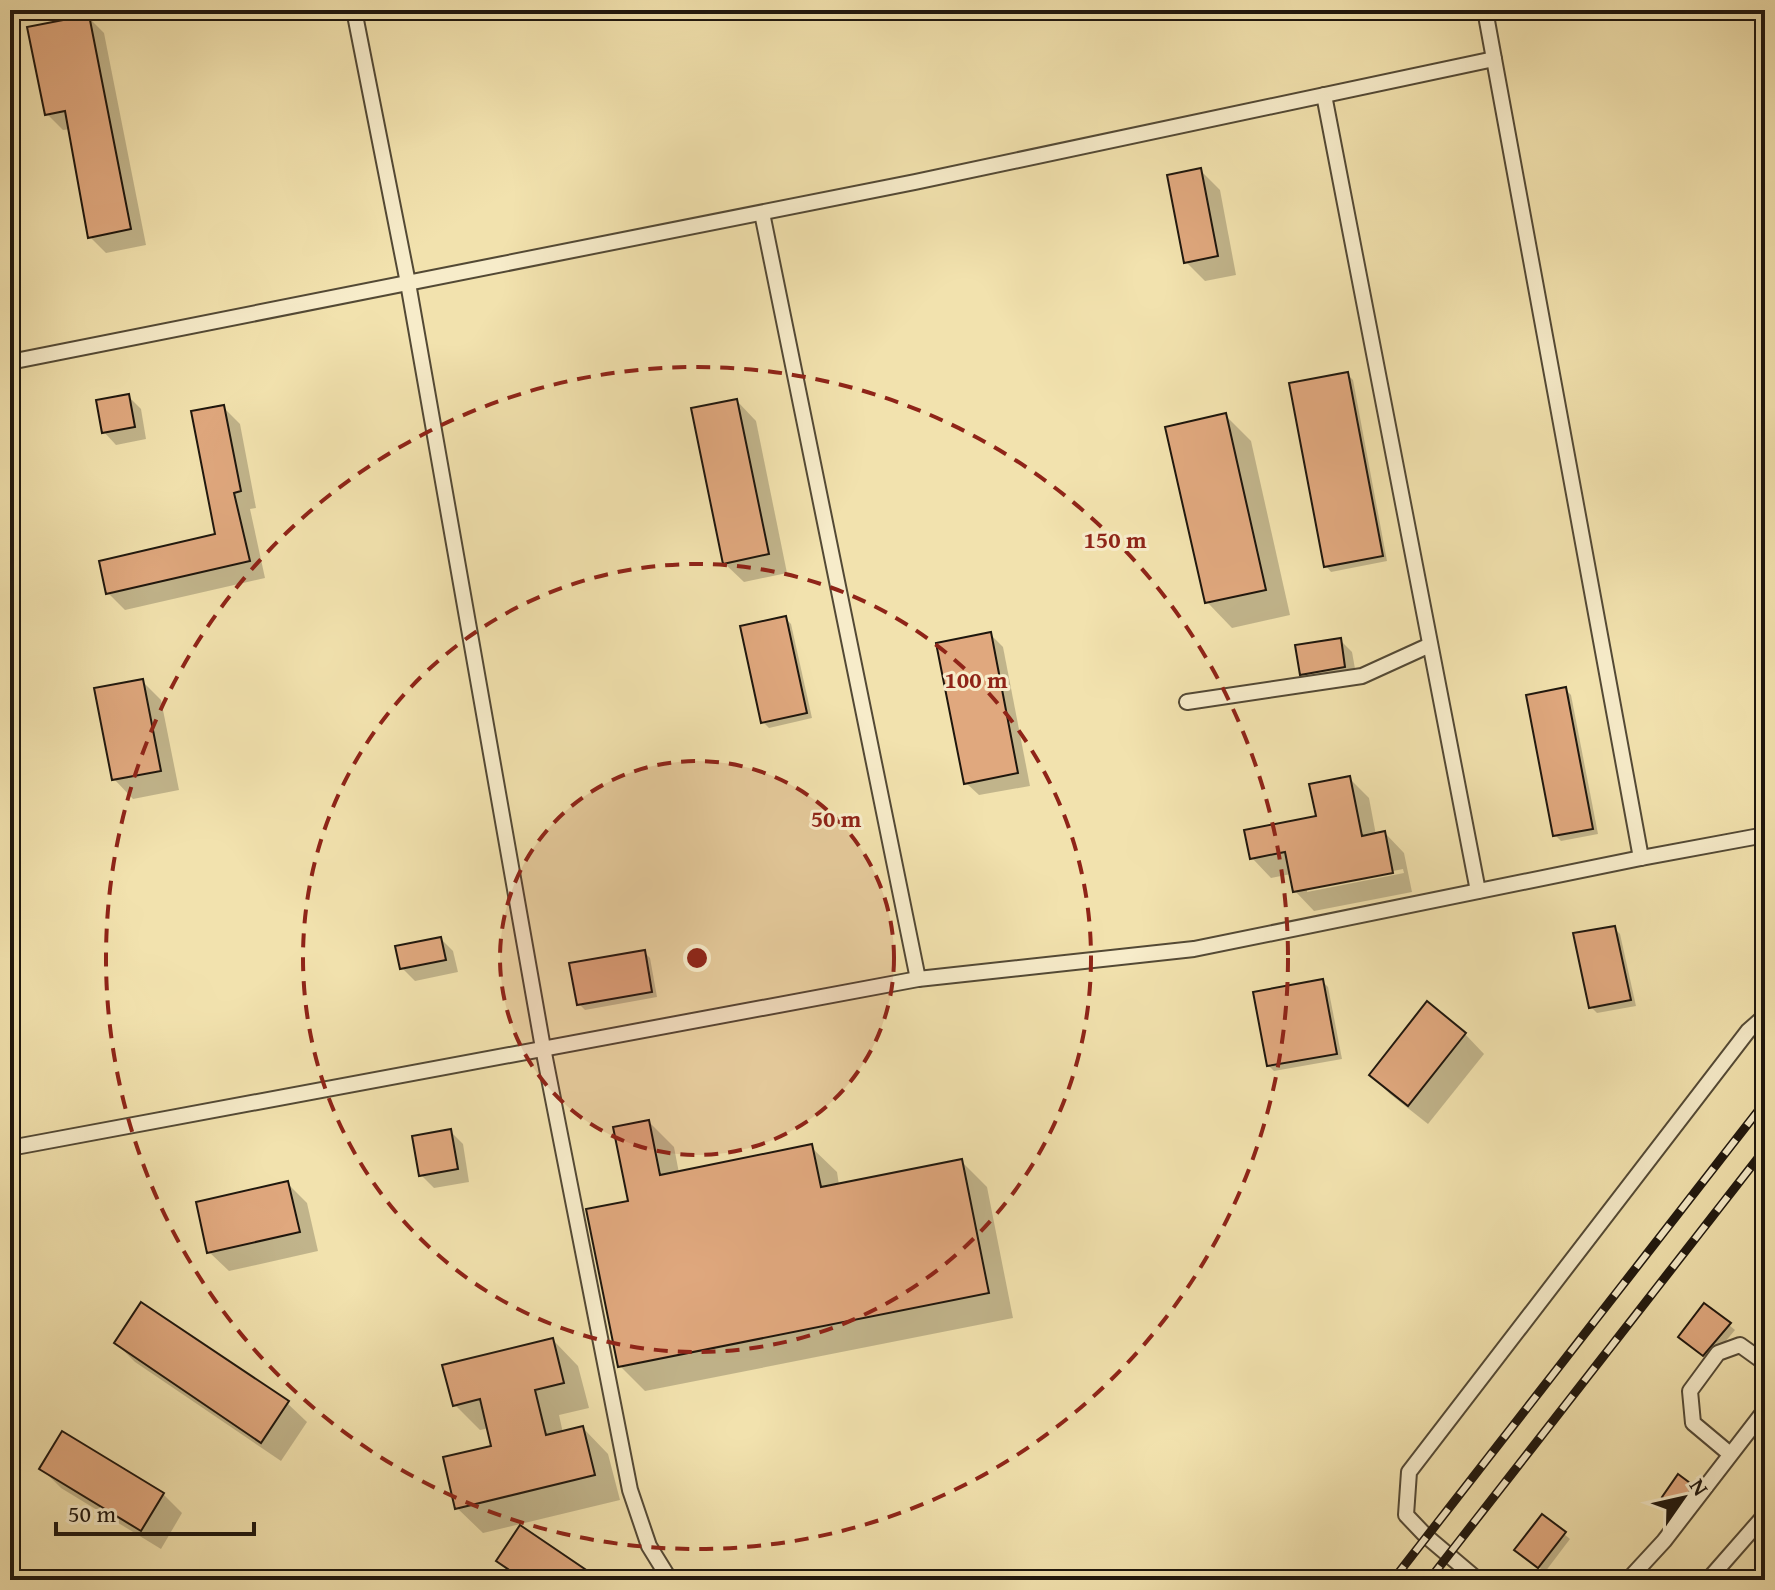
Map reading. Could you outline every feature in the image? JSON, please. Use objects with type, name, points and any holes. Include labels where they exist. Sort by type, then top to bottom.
[{"type":"lane","points":[[354,10],[408,283],[543,1048],[630,1490],[649,1546],[670,1580]]},
{"type":"lane","points":[[1485,10],[1641,858]]},
{"type":"lane","points":[[10,362],[955,174],[1494,59]]},
{"type":"lane","points":[[1324,95],[1478,891]]},
{"type":"lane","points":[[762,213],[918,979]]},
{"type":"lane","points":[[1187,702],[1362,676],[1430,645]]},
{"type":"lane","points":[[10,1148],[918,979],[1194,949],[1765,835]]},
{"type":"lane","points":[[1478,1580],[1406,1515],[1409,1472],[1748,1031],[1765,1016]]},
{"type":"lane","points":[[1730,1454],[1693,1423],[1690,1391],[1718,1353],[1740,1345],[1765,1363]]},
{"type":"lane","points":[[1628,1580],[1664,1541],[1765,1410]]},
{"type":"lane","points":[[1708,1580],[1765,1515]]},
{"type":"building","points":[[89,15],[131,229],[88,238],[65,111],[45,115],[27,27]]},
{"type":"building","points":[[1201,168],[1218,256],[1184,263],[1167,175]]},
{"type":"building","points":[[1348,372],[1383,556],[1324,567],[1289,383]]},
{"type":"building","points":[[129,394],[135,427],[102,433],[96,400]]},
{"type":"building","points":[[737,399],[769,554],[723,564],[691,408]]},
{"type":"building","points":[[224,405],[241,491],[234,493],[250,561],[106,594],[99,561],[215,534],[191,411]]},
{"type":"building","points":[[1226,413],[1266,590],[1205,603],[1165,427]]},
{"type":"building","points":[[786,616],[807,713],[761,723],[740,626]]},
{"type":"building","points":[[991,632],[1018,773],[964,784],[936,643]]},
{"type":"building","points":[[1341,638],[1345,667],[1300,675],[1295,645]]},
{"type":"building","points":[[143,679],[161,771],[112,780],[94,688]]},
{"type":"building","points":[[1566,687],[1593,829],[1553,836],[1526,695]]},
{"type":"building","points":[[1350,776],[1362,836],[1385,831],[1393,873],[1293,892],[1285,852],[1250,859],[1244,830],[1316,816],[1309,784]]},
{"type":"building","points":[[1615,926],[1631,1000],[1589,1008],[1573,933]]},
{"type":"building","points":[[441,937],[446,960],[400,969],[395,946]]},
{"type":"building","points":[[645,950],[652,992],[577,1005],[569,963]]},
{"type":"building","points":[[1323,979],[1337,1054],[1267,1066],[1253,992]]},
{"type":"building","points":[[1427,1001],[1466,1033],[1408,1106],[1369,1075]]},
{"type":"building","points":[[649,1120],[660,1175],[812,1144],[821,1187],[962,1159],[989,1293],[618,1367],[586,1209],[628,1201],[613,1127]]},
{"type":"building","points":[[451,1129],[458,1169],[419,1176],[412,1136]]},
{"type":"building","points":[[288,1181],[300,1232],[207,1253],[196,1202]]},
{"type":"building","points":[[141,1302],[289,1401],[261,1443],[114,1343]]},
{"type":"building","points":[[1704,1303],[1731,1323],[1703,1356],[1678,1337]]},
{"type":"building","points":[[553,1338],[564,1383],[535,1390],[546,1435],[583,1426],[595,1475],[455,1509],[443,1457],[491,1446],[480,1399],[453,1406],[442,1365]]},
{"type":"building","points":[[62,1431],[164,1493],[141,1531],[39,1469]]},
{"type":"building","points":[[1678,1474],[1694,1486],[1677,1508],[1662,1497]]},
{"type":"building","points":[[1542,1514],[1566,1532],[1538,1568],[1514,1550]]},
{"type":"building","points":[[520,1525],[601,1580],[524,1580],[496,1561]]},
{"type":"railway","points":[[1393,1580],[1765,1102]]},
{"type":"railway","points":[[1429,1580],[1765,1149]]}]
